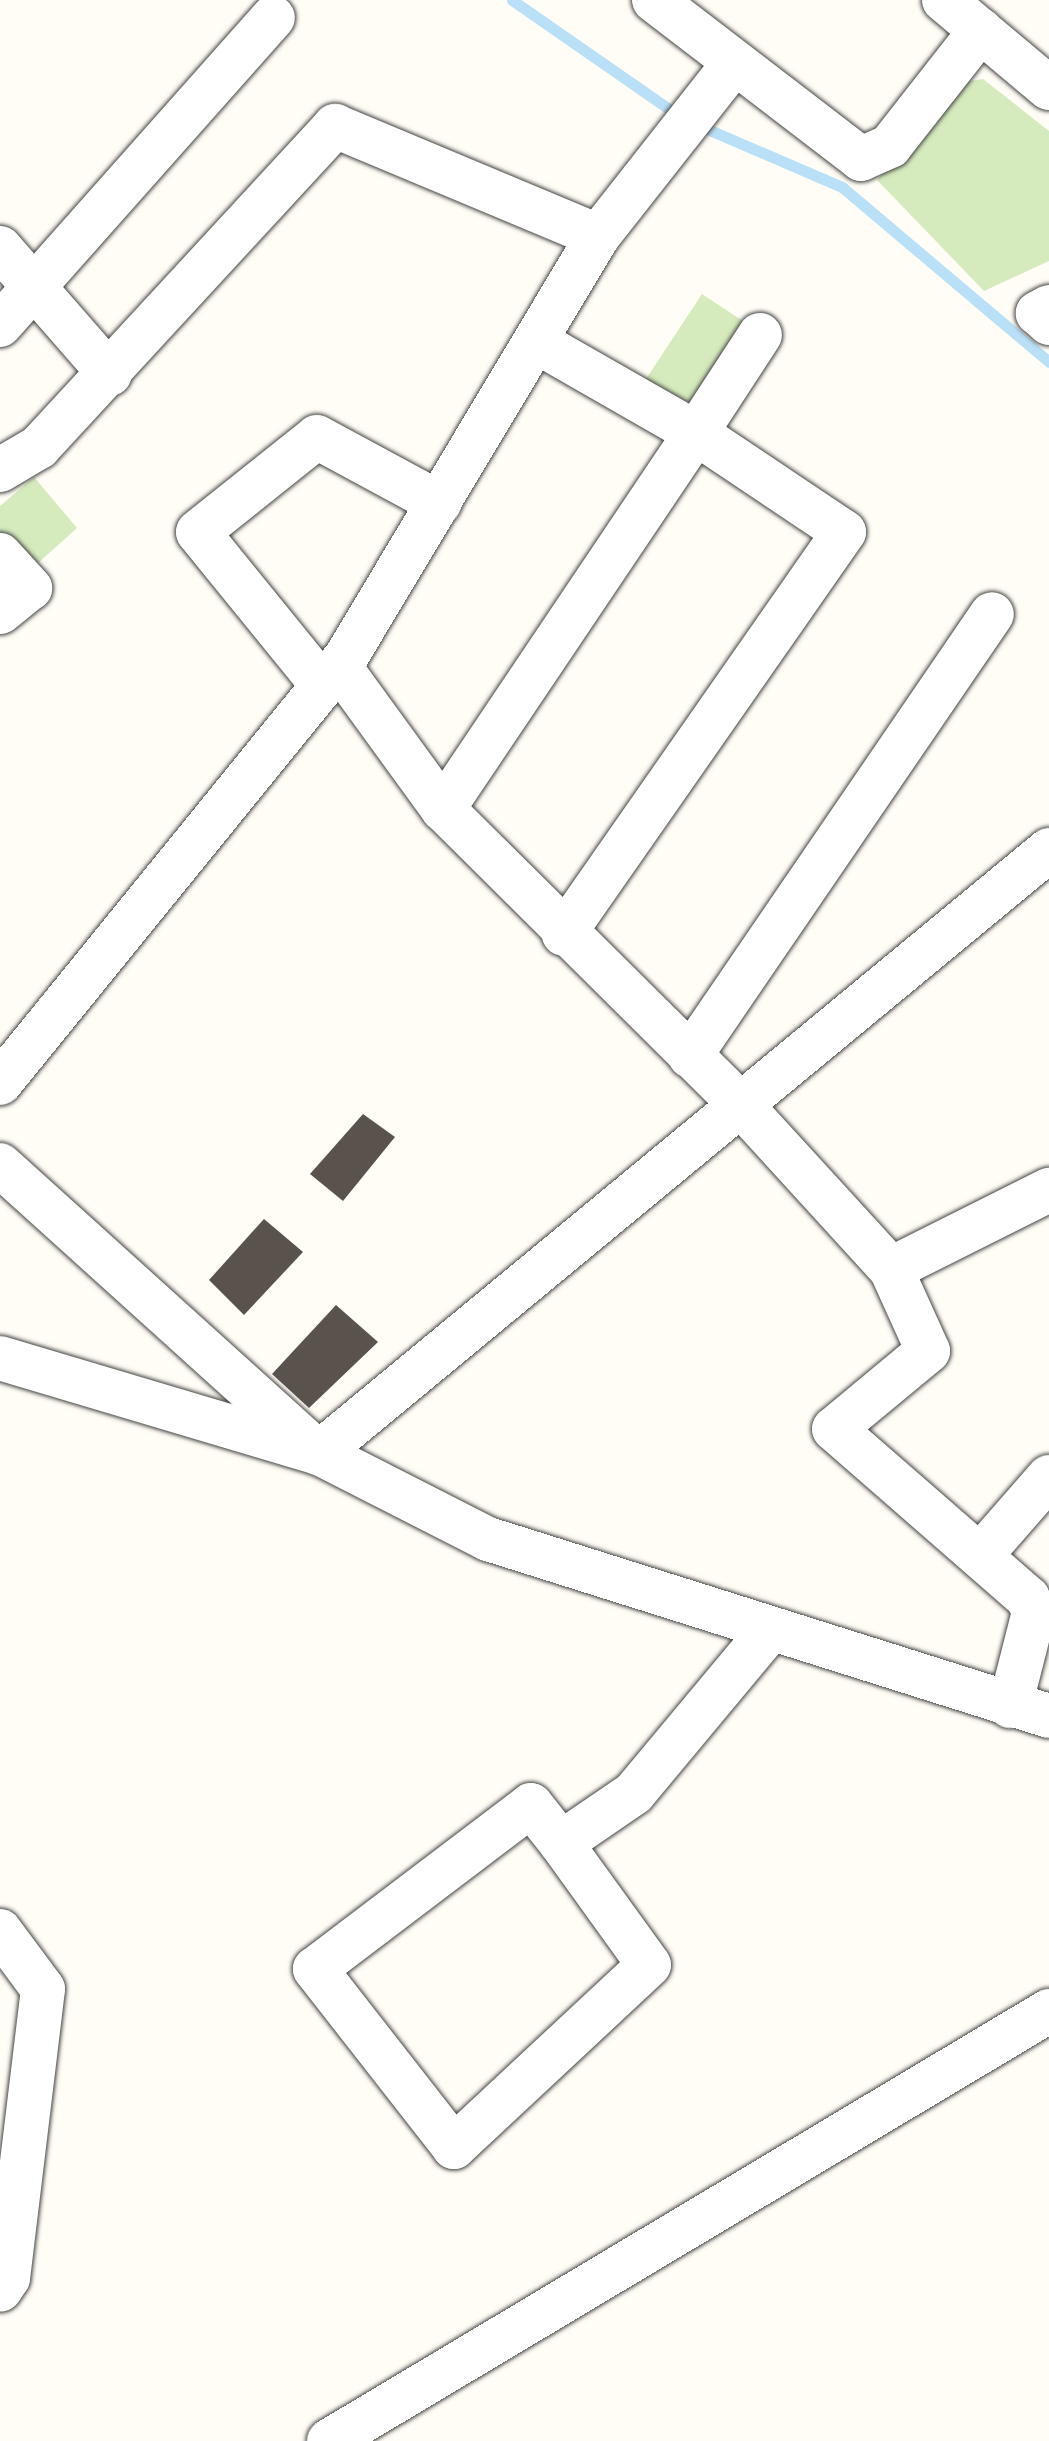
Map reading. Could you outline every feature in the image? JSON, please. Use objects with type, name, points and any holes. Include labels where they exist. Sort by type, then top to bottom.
[{"type":"street","points":[[654,0],[861,159],[890,146],[981,30]]},
{"type":"street","points":[[944,0],[1048,85]]},
{"type":"street","points":[[0,325],[37,290],[273,18]]},
{"type":"street","points":[[0,1083],[331,676],[537,342],[598,236],[734,63]]},
{"type":"street","points":[[0,470],[39,447],[110,374],[335,126],[598,236]]},
{"type":"street","points":[[0,248],[110,374]]},
{"type":"street","points":[[1049,307],[1038,313],[1049,323]]},
{"type":"street","points":[[443,809],[760,335]]},
{"type":"street","points":[[537,342],[696,433],[844,532],[564,934]]},
{"type":"street","points":[[0,1358],[319,1453],[488,1539],[1030,1711],[1034,1612],[980,1556],[834,1429],[928,1351],[891,1269],[741,1105],[564,934],[443,809],[331,676],[198,532],[317,437],[439,503]]},
{"type":"street","points":[[0,555],[30,588],[0,612]]},
{"type":"street","points":[[690,1056],[992,614]]},
{"type":"street","points":[[319,1453],[1049,850]]},
{"type":"street","points":[[0,1165],[319,1453]]},
{"type":"street","points":[[891,1269],[1049,1190]]},
{"type":"street","points":[[980,1556],[1049,1477]]},
{"type":"street","points":[[561,1843],[634,1793],[770,1630]]},
{"type":"street","points":[[531,1805],[561,1843],[649,1965],[454,2147],[315,1969],[531,1805]]},
{"type":"street","points":[[0,1931],[43,1989],[8,2278],[0,2290]]},
{"type":"street","points":[[329,2441],[1049,2011]]},
{"type":"green space","points":[[983,79],[1049,131],[1049,261],[984,291],[877,180],[957,83]]},
{"type":"green space","points":[[702,294],[749,325],[701,399],[675,403],[644,382]]},
{"type":"green space","points":[[34,477],[77,528],[27,573],[0,543],[0,506]]},
{"type":"building","points":[[363,1114],[395,1137],[343,1201],[310,1174]]},
{"type":"building","points":[[264,1219],[303,1252],[244,1315],[209,1280]]},
{"type":"building","points":[[336,1305],[378,1342],[309,1408],[272,1374]]},
{"type":"waterway","points":[[512,0],[679,116]]},
{"type":"waterway","points":[[698,125],[842,187],[1049,362]]}]
